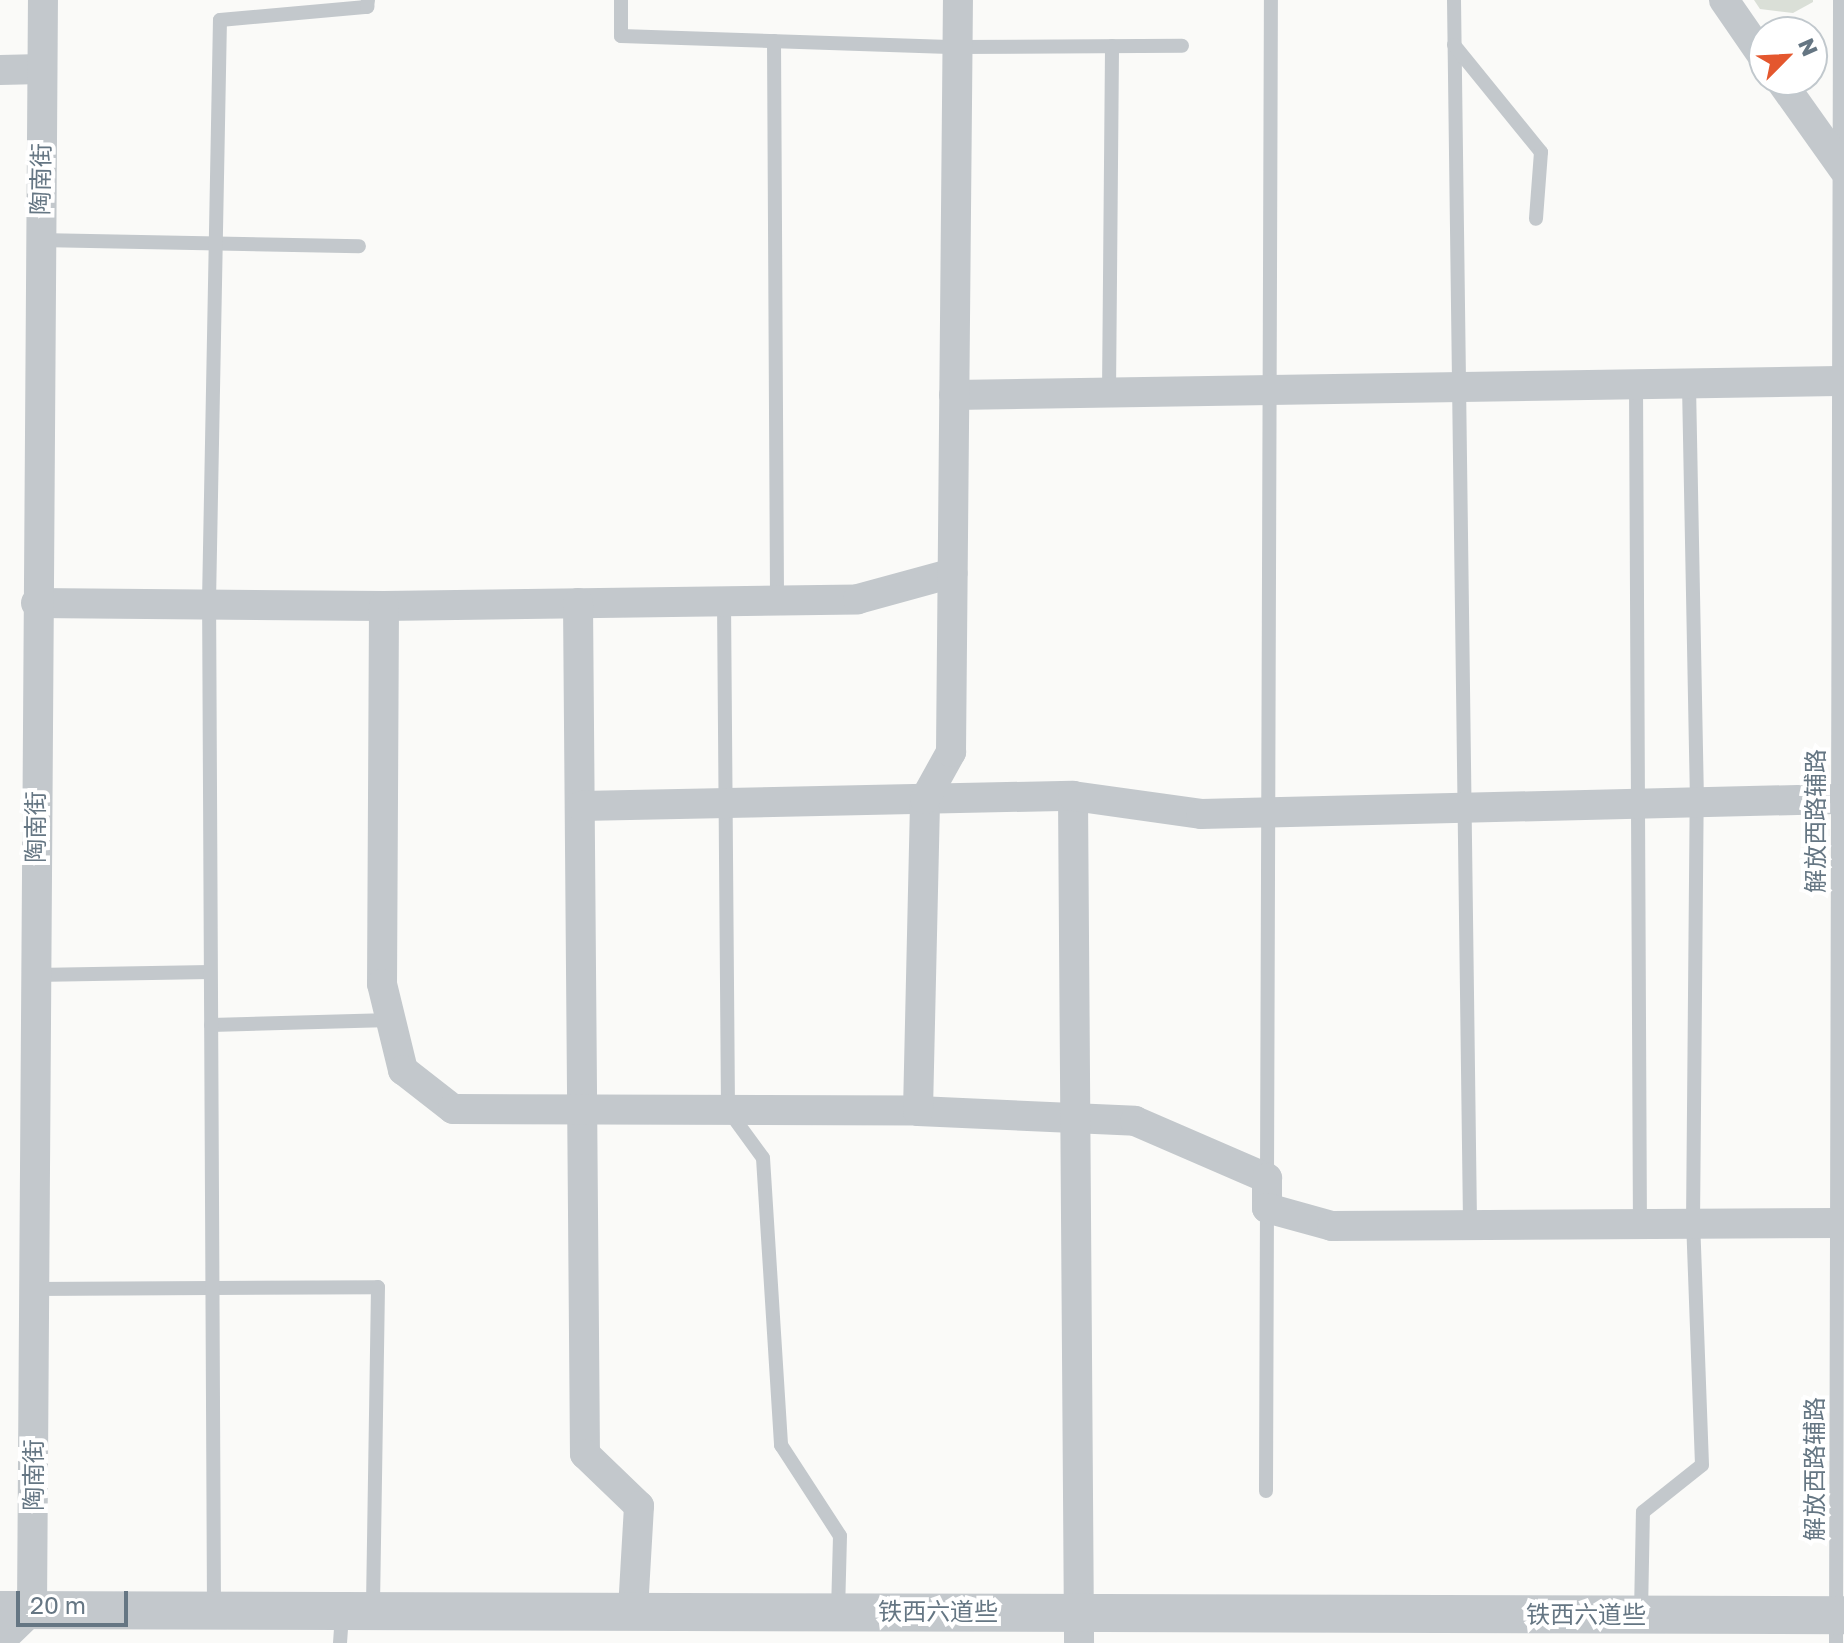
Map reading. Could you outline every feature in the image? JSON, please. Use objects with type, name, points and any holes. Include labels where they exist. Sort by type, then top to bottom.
[{"type":"street","name":"陶南街","points":[[16,1610],[33,1289],[43,0]]},
{"type":"street","points":[[918,1111],[925,799],[951,752],[958,0]]},
{"type":"street","points":[[1724,0],[1748,35]]},
{"type":"street","points":[[0,70],[42,69]]},
{"type":"street","points":[[1791,96],[1841,167]]},
{"type":"street","points":[[954,395],[1838,381]]},
{"type":"street","points":[[36,603],[209,602],[384,606],[858,599],[953,573]]},
{"type":"street","points":[[578,603],[585,1454],[639,1506],[633,1610]]},
{"type":"street","points":[[384,606],[382,984],[403,1070],[453,1109],[918,1111],[1135,1121],[1267,1178],[1267,1208],[1332,1226],[1837,1223]]},
{"type":"street","points":[[581,806],[1073,796],[1201,814],[1837,799]]},
{"type":"street","points":[[1073,796],[1078,1627]]},
{"type":"street","name":"铁西六道些","points":[[16,1610],[214,1608],[352,1620],[633,1610],[838,1611],[1078,1627],[1641,1614],[1839,1624]]},
{"type":"street","points":[[0,1641],[16,1610]]},
{"type":"lane","points":[[214,1608],[209,602],[220,20],[367,7],[368,0]]},
{"type":"lane","points":[[621,0],[621,36],[957,47],[1182,46]]},
{"type":"lane","points":[[1267,1178],[1271,0]]},
{"type":"lane","points":[[1454,0],[1461,808],[1470,1225]]},
{"type":"lane","name":"解放西路辅路","points":[[1839,1624],[1837,799],[1840,0]]},
{"type":"lane","points":[[774,41],[777,600]]},
{"type":"lane","points":[[1454,45],[1541,152],[1536,219]]},
{"type":"lane","points":[[1109,393],[1112,46]]},
{"type":"lane","points":[[39,240],[359,246]]},
{"type":"lane","points":[[1636,384],[1640,1224]]},
{"type":"lane","points":[[1641,1614],[1643,1512],[1702,1465],[1693,1224],[1697,802],[1689,384]]},
{"type":"lane","points":[[724,601],[728,1110],[763,1158],[781,1445],[840,1536],[838,1611]]},
{"type":"lane","points":[[34,975],[210,972]]},
{"type":"lane","points":[[211,1025],[391,1020]]},
{"type":"lane","points":[[1266,1491],[1267,1208]]},
{"type":"lane","points":[[33,1289],[212,1285],[378,1287],[352,1620]]},
{"type":"shaded area","points":[[1754,0],[1813,2],[1793,13],[1760,9]]}]
